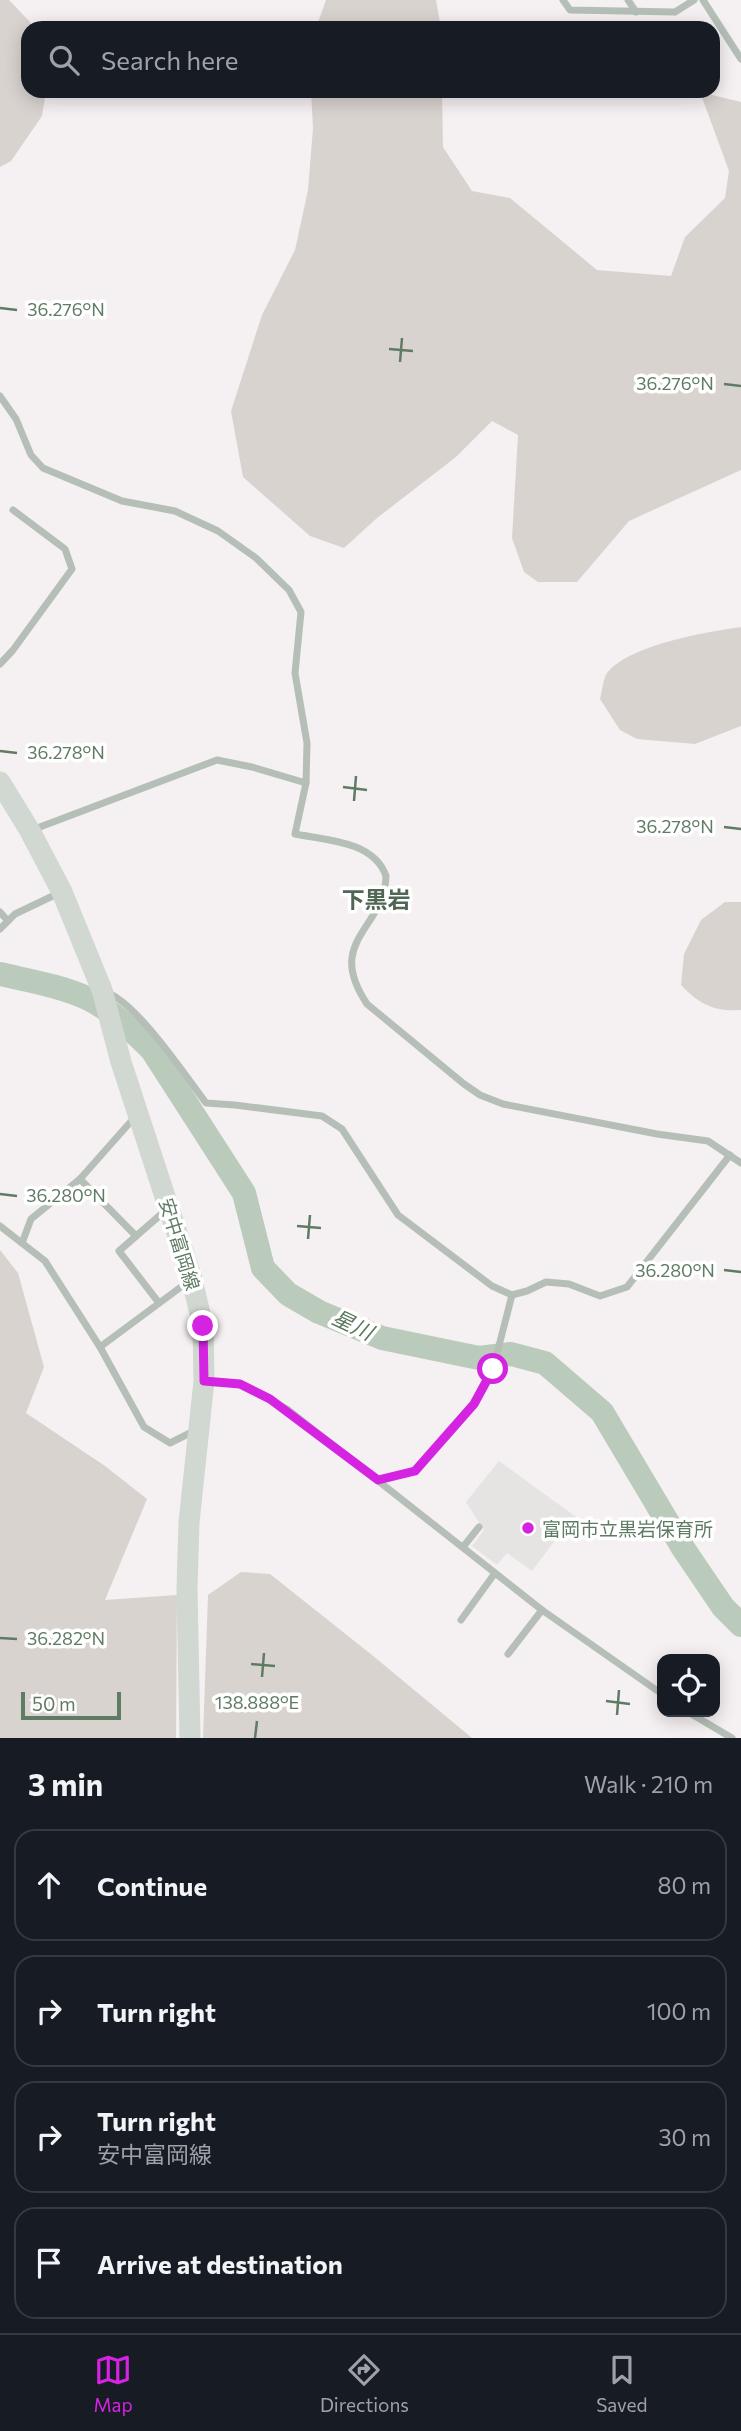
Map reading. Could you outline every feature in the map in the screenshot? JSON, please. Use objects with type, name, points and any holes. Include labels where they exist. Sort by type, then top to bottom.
[{"type":"main road","name":"安中富岡線","points":[[0,782],[62,891],[103,993],[121,1062],[192,1279],[203,1326],[204,1381],[189,1522],[187,1588],[190,1738]]},
{"type":"street","points":[[563,0],[570,10],[636,12],[675,12],[694,0]]},
{"type":"street","points":[[628,0],[636,12]]},
{"type":"street","points":[[703,0],[717,21]]},
{"type":"street","points":[[720,26],[741,59]]},
{"type":"street","points":[[0,396],[16,419],[31,455],[43,468],[122,501],[175,511],[218,531],[256,558],[289,590],[301,612],[295,673],[307,743],[306,783],[295,834],[357,847],[378,861],[386,876],[382,898],[353,947],[356,988],[367,1004],[480,1095],[503,1104],[657,1134],[708,1141],[741,1163]]},
{"type":"street","points":[[0,664],[72,569],[65,549],[13,510]]},
{"type":"street","points":[[30,831],[216,760],[252,766],[306,783]]},
{"type":"street","points":[[0,929],[15,915],[62,891]]},
{"type":"street","points":[[0,912],[8,922]]},
{"type":"street","points":[[103,993],[114,994],[159,1040],[206,1103],[322,1116],[342,1129],[398,1215],[492,1286],[512,1295],[546,1282],[569,1284],[600,1296],[627,1287],[730,1155]]},
{"type":"street","points":[[22,1243],[32,1219],[80,1179],[138,1113]]},
{"type":"street","points":[[80,1179],[136,1236]]},
{"type":"street","points":[[159,1303],[118,1251],[169,1208]]},
{"type":"street","points":[[0,1226],[45,1261],[100,1347],[144,1427],[170,1443],[200,1428]]},
{"type":"street","points":[[100,1347],[192,1279]]},
{"type":"street","points":[[378,1480],[415,1471],[474,1404],[493,1369],[512,1295]]},
{"type":"street","points":[[204,1381],[240,1384],[270,1399],[378,1480],[542,1610],[657,1690]]},
{"type":"street","points":[[463,1548],[479,1527]]},
{"type":"street","points":[[461,1620],[495,1573]]},
{"type":"street","points":[[508,1654],[542,1610]]},
{"type":"street","points":[[696,1717],[732,1738]]},
{"type":"shaded area","points":[[0,0],[9,0],[29,21],[21,21],[21,98],[45,98],[42,116],[11,161],[0,167]]},
{"type":"shaded area","points":[[326,0],[436,0],[440,21],[318,21]]},
{"type":"shaded area","points":[[720,97],[741,102],[741,470],[629,521],[577,582],[538,582],[524,572],[512,538],[518,435],[492,421],[456,457],[377,518],[344,548],[310,536],[243,477],[231,411],[262,315],[295,250],[308,190],[313,128],[311,98],[442,98],[443,147],[472,191],[510,198],[597,270],[671,276],[685,237],[725,198],[729,171],[702,98]]},
{"type":"shaded area","points":[[741,627],[741,726],[695,744],[637,739],[620,730],[600,699],[607,673],[618,663],[669,641]]},
{"type":"shaded area","points":[[725,902],[741,902],[741,1010],[715,1008],[694,997],[681,985],[684,954],[701,920]]},
{"type":"shaded area","points":[[0,1250],[18,1273],[44,1367],[26,1413],[105,1466],[147,1499],[105,1600],[177,1595],[176,1738],[0,1738]]},
{"type":"shaded area","points":[[499,1461],[576,1517],[568,1523],[532,1571],[507,1553],[497,1565],[472,1546],[484,1530],[466,1502]]},
{"type":"shaded area","points":[[241,1572],[270,1574],[472,1738],[203,1738],[208,1595]]},
{"type":"waterway","name":"星川","points":[[0,974],[56,987],[89,999],[113,1015],[152,1050],[244,1193],[263,1268],[288,1294],[319,1312],[382,1338],[479,1358],[511,1354],[545,1363],[602,1412],[683,1548],[723,1607],[741,1625]]},
{"type":"place","name":"富岡市立黒岩保育所","points":[[528,1528]]},
{"type":"district","name":"下黒岩","points":[[376,899]]},
{"type":"route","points":[[203,1326],[204,1381],[240,1384],[270,1399],[287,1409],[378,1480],[415,1471],[474,1404],[493,1369]]}]
